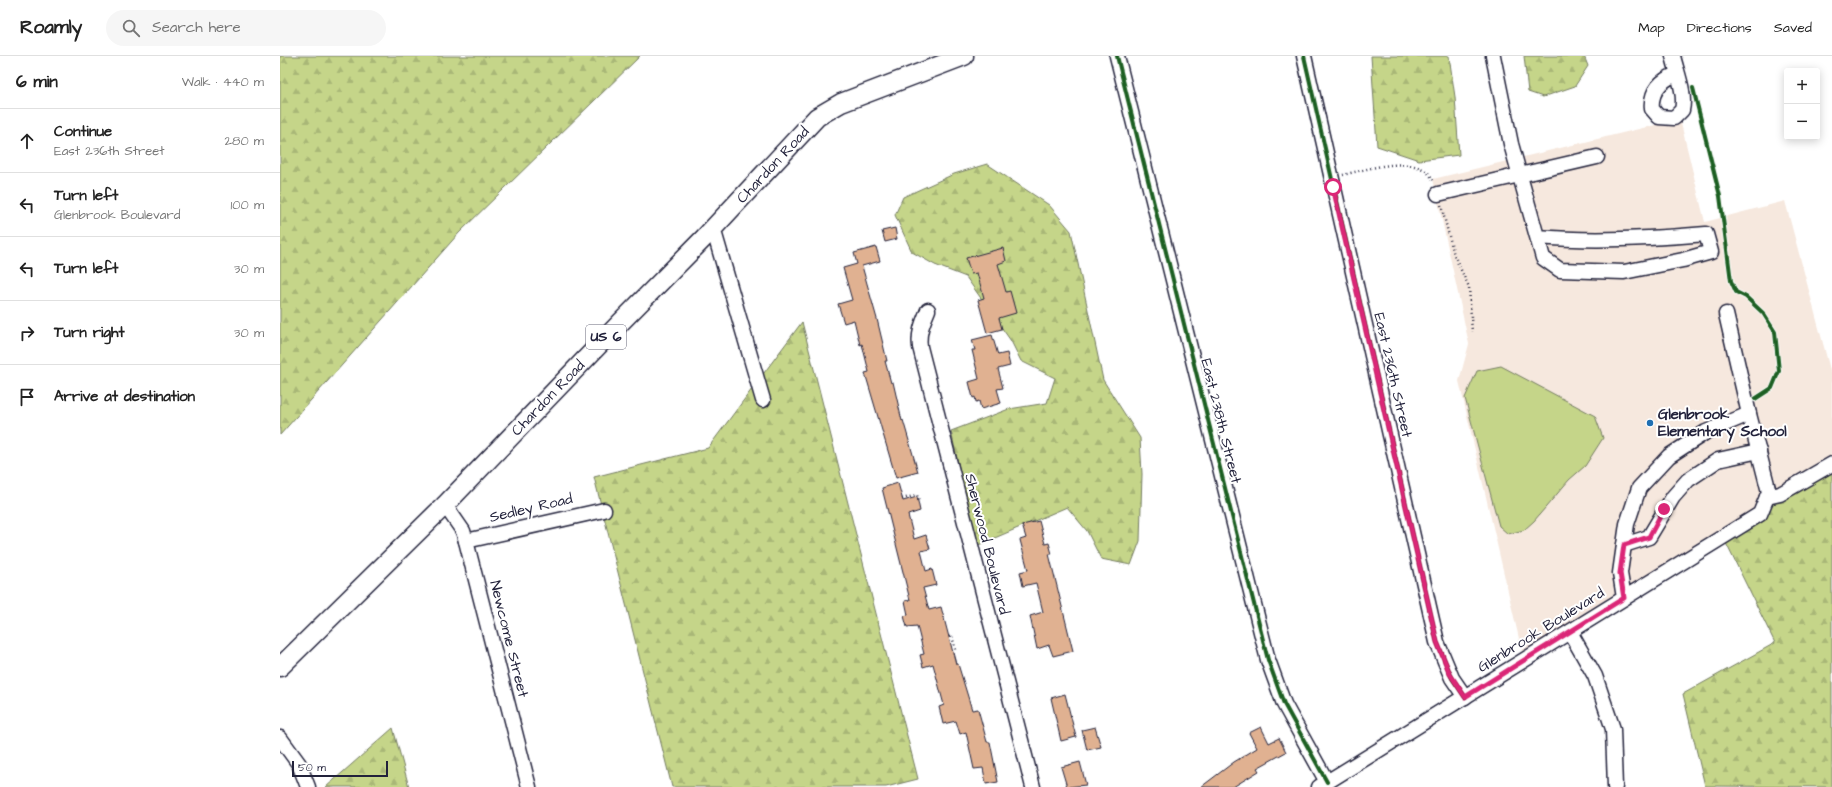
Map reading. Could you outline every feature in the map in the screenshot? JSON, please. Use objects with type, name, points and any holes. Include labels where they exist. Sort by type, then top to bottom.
[{"type":"main road","name":"Chardon Road","points":[[280,668],[445,505],[713,228],[817,117],[841,103],[964,56]]},
{"type":"street","name":"East 238th Street","points":[[1117,56],[1268,660],[1284,704],[1323,785]]},
{"type":"street","name":"East 236th Street","points":[[1304,56],[1437,642],[1450,674],[1465,697]]},
{"type":"street","points":[[1493,56],[1511,144],[1543,258],[1560,270],[1624,272],[1683,260],[1711,252],[1706,234],[1646,239],[1567,240],[1538,237]]},
{"type":"street","points":[[1673,56],[1677,74]]},
{"type":"street","points":[[1438,194],[1597,157]]},
{"type":"street","points":[[713,228],[763,400]]},
{"type":"street","name":"Sherwood Boulevard","points":[[928,310],[919,335],[920,347],[1033,787]]},
{"type":"street","points":[[1726,314],[1768,495],[1780,494],[1832,464]]},
{"type":"street","points":[[1624,598],[1620,573],[1627,524],[1639,488],[1669,456],[1706,432],[1749,414]]},
{"type":"street","points":[[1624,545],[1649,537],[1672,497],[1688,480],[1718,460],[1759,451]]},
{"type":"street","name":"Glenbrook Boulevard","points":[[1323,785],[1760,514],[1768,495]]},
{"type":"street","name":"Newcome Street","points":[[445,505],[462,531],[466,541],[529,787]]},
{"type":"street","name":"Sedley Road","points":[[466,541],[604,510]]},
{"type":"street","points":[[1570,632],[1595,676],[1613,729],[1615,787]]},
{"type":"street","points":[[280,738],[299,764],[308,787]]},
{"type":"path","points":[[1331,178],[1382,166],[1404,165],[1423,168],[1431,175],[1438,194],[1454,256],[1469,287],[1472,332]]},
{"type":"path","points":[[902,499],[917,495],[919,503]]},
{"type":"path","points":[[949,637],[952,636],[956,651]]},
{"type":"shaded area","name":"Glenbrook Elementary School","points":[[1680,119],[1705,222],[1785,201],[1832,377],[1832,464],[1760,514],[1524,660],[1459,381],[1469,344],[1433,179]]},
{"type":"green space","points":[[280,56],[640,56],[459,233],[280,435]]},
{"type":"green space","points":[[1371,56],[1449,56],[1455,97],[1459,155],[1419,160],[1377,146]]},
{"type":"green space","points":[[1524,56],[1584,56],[1588,66],[1575,86],[1543,97],[1528,92]]},
{"type":"green space","points":[[987,164],[1049,205],[1071,231],[1103,380],[1140,438],[1142,474],[1140,541],[1131,565],[1101,559],[1087,531],[1067,507],[976,546],[951,431],[1009,409],[1047,403],[1055,378],[1021,361],[1011,341],[966,277],[935,265],[912,252],[895,215],[903,197],[954,174]]},
{"type":"green space","points":[[802,322],[918,779],[886,787],[672,787],[594,477],[708,448]]},
{"type":"green space","points":[[1501,366],[1595,416],[1603,438],[1585,466],[1569,480],[1534,521],[1524,530],[1508,534],[1499,526],[1465,398],[1477,371]]},
{"type":"green space","points":[[1832,464],[1832,787],[1705,786],[1683,694],[1775,643],[1723,537],[1760,514],[1767,497]]},
{"type":"green space","points":[[393,728],[409,787],[326,787]]},
{"type":"building","points":[[895,228],[897,239],[885,242],[882,231]]},
{"type":"building","points":[[876,247],[880,261],[862,266],[877,319],[887,361],[885,361],[891,383],[893,382],[902,421],[903,420],[918,472],[896,478],[865,373],[869,372],[854,320],[844,323],[838,304],[852,300],[843,268],[857,264],[854,253]]},
{"type":"building","points":[[1003,248],[1006,261],[998,264],[1006,292],[1010,291],[1016,313],[999,318],[1002,329],[987,333],[978,300],[984,298],[977,273],[971,274],[966,258]]},
{"type":"building","points":[[992,335],[998,355],[1007,353],[1010,366],[998,369],[1003,388],[997,389],[1001,403],[981,409],[979,401],[976,402],[975,397],[973,398],[969,382],[979,379],[972,350],[975,350],[972,340]]},
{"type":"building","points":[[898,483],[903,501],[917,497],[920,511],[908,515],[914,539],[926,535],[930,549],[921,551],[926,571],[932,569],[936,585],[923,588],[929,610],[941,607],[956,664],[958,664],[972,710],[978,709],[987,742],[990,742],[998,782],[986,784],[983,768],[974,769],[966,732],[960,734],[956,721],[943,724],[939,707],[944,705],[933,664],[923,667],[920,655],[924,654],[917,626],[907,627],[904,616],[908,615],[905,601],[910,600],[882,488]]},
{"type":"building","points":[[1039,521],[1045,544],[1049,543],[1052,554],[1049,554],[1073,651],[1053,656],[1049,645],[1037,649],[1030,616],[1043,612],[1036,583],[1023,586],[1020,572],[1028,570],[1020,540],[1026,538],[1022,525]]},
{"type":"building","points":[[1065,694],[1076,737],[1061,741],[1051,698]]},
{"type":"building","points":[[1095,727],[1101,747],[1087,750],[1082,730]]},
{"type":"building","points":[[1261,727],[1269,743],[1279,738],[1286,752],[1257,768],[1259,771],[1233,787],[1201,787],[1234,762],[1257,748],[1249,733]]},
{"type":"building","points":[[1080,762],[1086,785],[1067,787],[1061,767]]},
{"type":"cycle path","points":[[1117,56],[1268,660],[1284,704],[1327,782]]},
{"type":"cycle path","points":[[1304,56],[1437,642],[1452,678],[1465,697]]},
{"type":"cycle path","points":[[1693,88],[1720,196],[1731,281],[1736,292],[1746,297],[1763,313],[1775,332],[1779,371],[1772,388],[1755,399]]},
{"type":"place","name":"Glenbrook Elementary School","points":[[1650,423]]},
{"type":"route","points":[[1333,187],[1437,642],[1444,662],[1452,678],[1465,697],[1624,598],[1620,573],[1624,545],[1638,542],[1649,537],[1664,509]]}]
